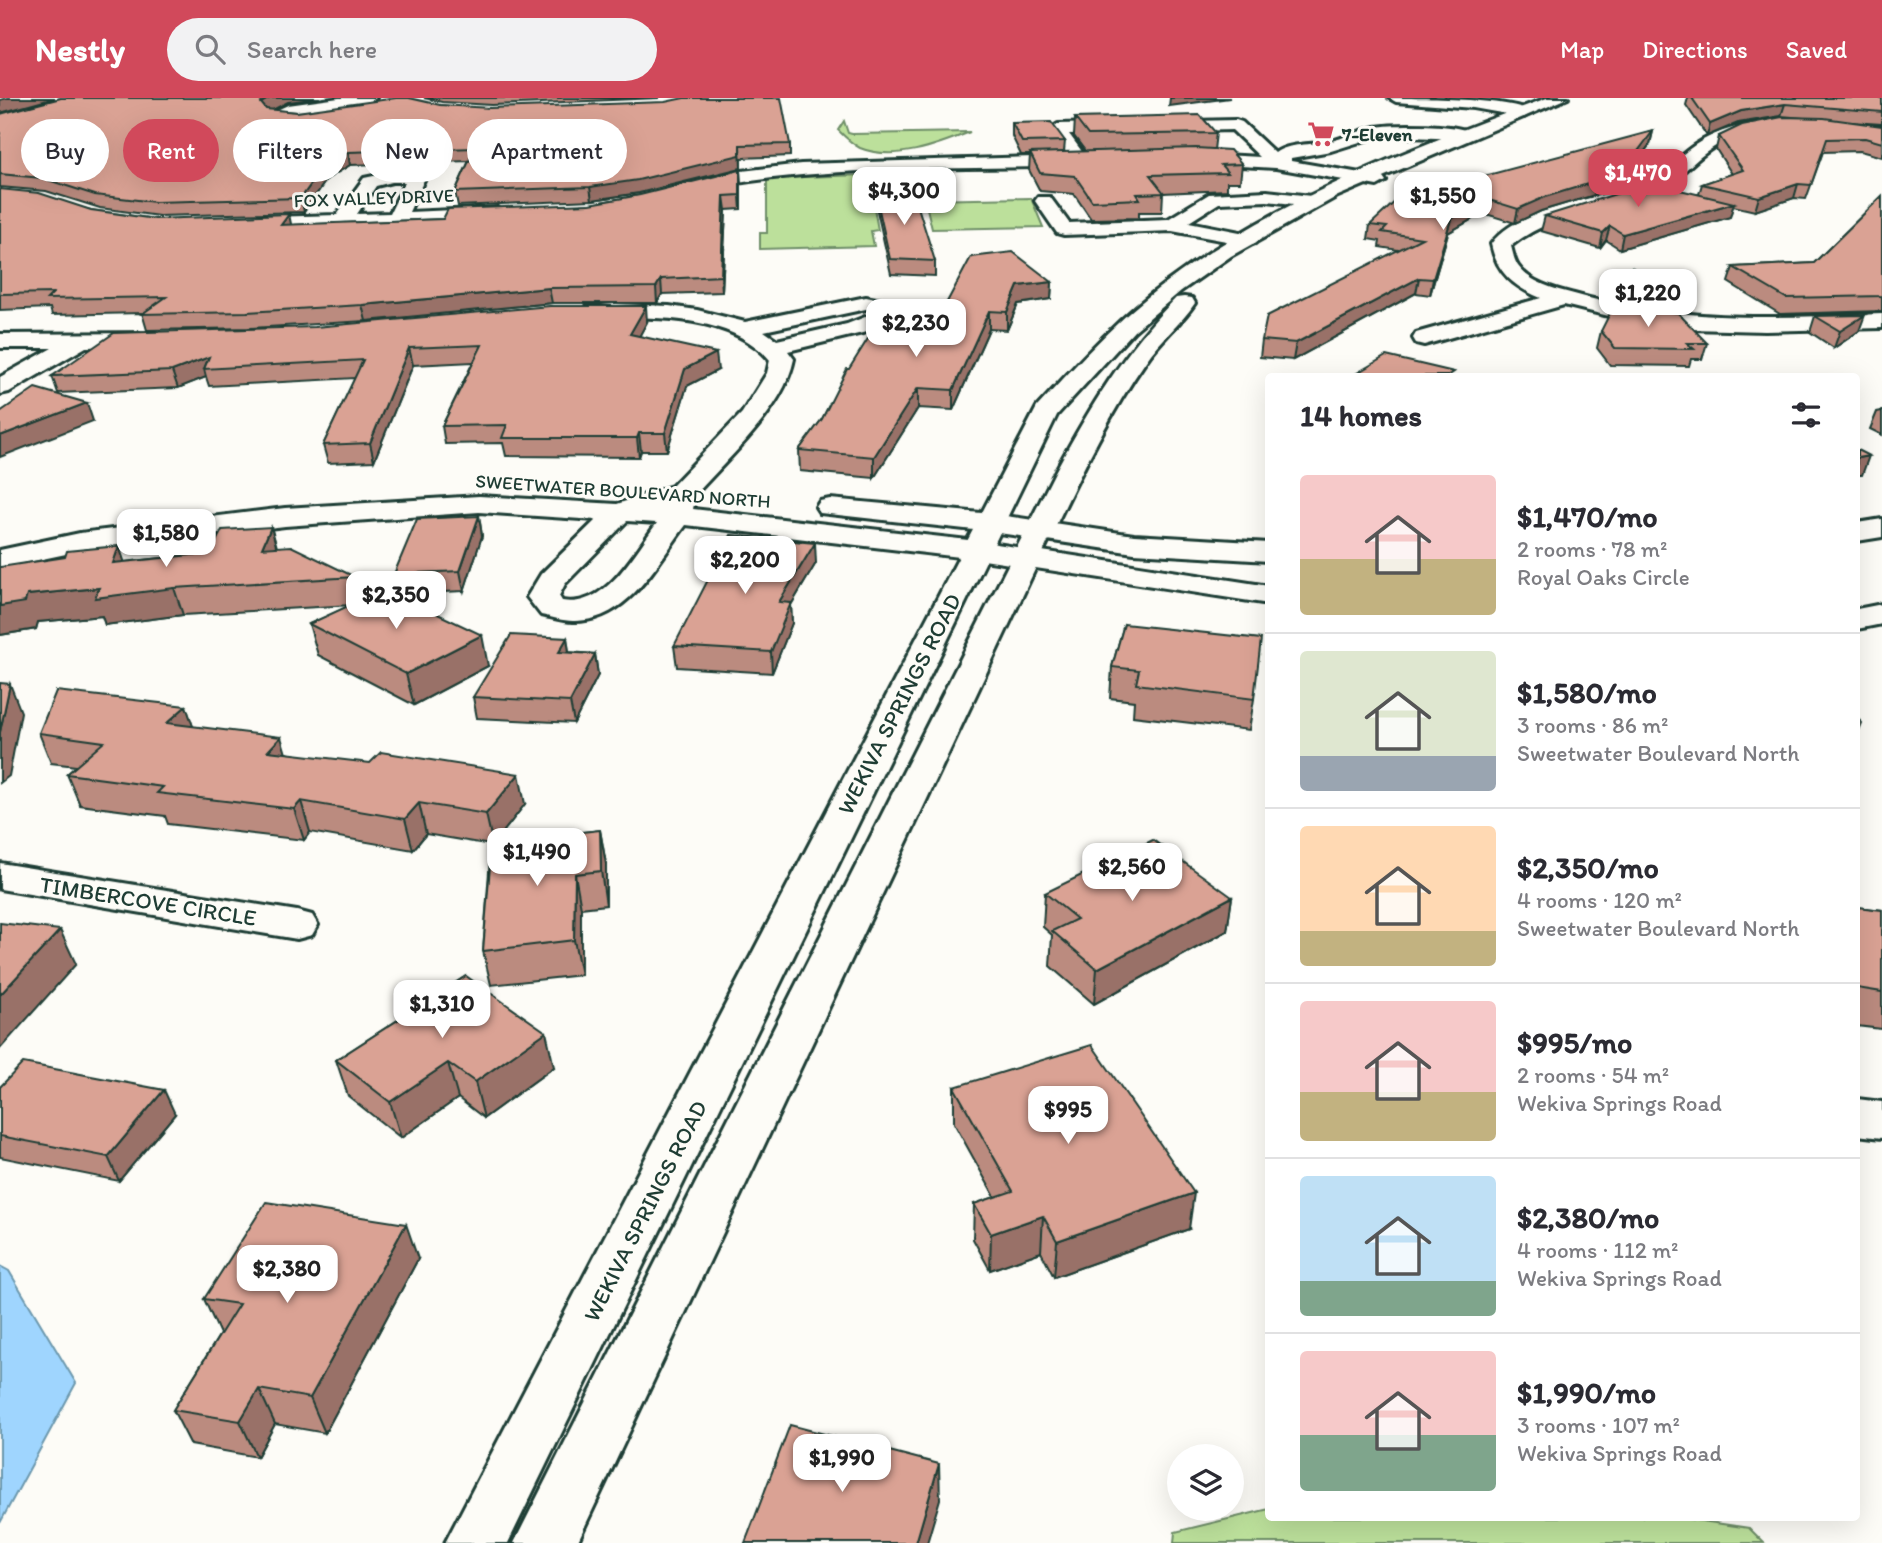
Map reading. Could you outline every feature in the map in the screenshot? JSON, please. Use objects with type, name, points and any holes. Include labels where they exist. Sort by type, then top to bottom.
[{"type":"street","points":[[1396,98],[1438,99],[1524,112]]},
{"type":"street","points":[[1472,103],[1492,98]]},
{"type":"street","name":"WEKIVA SPRINGS ROAD","points":[[545,1543],[1031,544],[1104,406],[1165,320],[1237,254],[1368,180],[1465,134],[1561,98]]},
{"type":"street","points":[[375,102],[304,117],[274,116],[288,110],[375,102]]},
{"type":"street","name":"WEKIVA SPRINGS ROAD","points":[[477,1543],[1046,412],[1126,326],[1205,264],[1311,201],[1579,103]]},
{"type":"street","points":[[1788,124],[1743,129],[1718,138],[1700,149],[1677,171],[1651,186],[1619,198],[1556,214],[1516,229],[1501,244],[1503,261],[1515,276],[1564,298],[1609,311],[1703,325],[1754,326],[1882,321]]},
{"type":"street","points":[[666,194],[733,177],[846,168],[878,167],[943,173],[1002,171],[1089,158],[1058,129],[1236,125],[1255,153],[1255,169],[1267,182],[1254,189],[1255,196]]},
{"type":"street","points":[[1276,163],[1283,160],[1283,154],[1332,146],[1378,131],[1465,134]]},
{"type":"street","points":[[831,148],[846,168]]},
{"type":"street","points":[[1174,152],[1255,153],[1276,163],[1368,180]]},
{"type":"street","points":[[878,167],[882,186]]},
{"type":"street","points":[[344,220],[370,182],[390,177],[411,177],[415,180],[397,218]]},
{"type":"street","points":[[1172,225],[1215,198],[1255,196],[1311,201]]},
{"type":"street","points":[[1044,201],[1064,229],[1172,225],[1248,239]]},
{"type":"street","name":"FOX VALLEY DRIVE","points":[[218,224],[523,214]]},
{"type":"street","points":[[1424,338],[1564,298]]},
{"type":"street","points":[[743,329],[866,303],[887,307],[891,313],[887,318],[868,325],[775,347]]},
{"type":"street","points":[[571,312],[670,313],[743,329],[775,347],[782,359],[779,373],[752,417],[680,504],[616,597],[594,609],[573,612],[552,608],[543,597],[552,580],[620,512],[680,504]]},
{"type":"street","points":[[0,341],[181,340]]},
{"type":"street","points":[[0,387],[79,342]]},
{"type":"street","name":"SWEETWATER BOULEVARD NORTH","points":[[0,559],[128,524],[291,493],[492,479],[680,504],[1031,544]]},
{"type":"street","name":"SWEETWATER BOULEVARD NORTH","points":[[0,534],[81,518],[128,524],[285,517],[479,503],[620,512]]},
{"type":"street","points":[[1860,532],[1882,528]]},
{"type":"street","points":[[1031,544],[1134,544],[1265,551]]},
{"type":"street","points":[[1031,544],[1265,594]]},
{"type":"street","points":[[1860,618],[1882,614]]},
{"type":"street","name":"TIMBERCOVE CIRCLE","points":[[0,876],[297,925]]},
{"type":"street","points":[[1860,1117],[1882,1121]]},
{"type":"green space","points":[[844,121],[848,133],[852,134],[970,132],[916,150],[901,153],[873,152],[860,148],[838,130]]},
{"type":"green space","points":[[868,175],[878,230],[871,231],[874,246],[760,249],[760,233],[767,233],[767,178]]},
{"type":"green space","points":[[1031,198],[1043,227],[932,229],[925,200]]},
{"type":"green space","points":[[1265,1510],[1265,1521],[1702,1521],[1749,1528],[1764,1543],[1174,1543],[1175,1532],[1220,1521],[1244,1521],[1244,1515]]},
{"type":"water","points":[[0,1266],[9,1271],[76,1383],[0,1523]]},
{"type":"building","points":[[61,98],[270,98],[261,103],[266,109],[297,112],[396,98],[440,105],[490,108],[665,102],[684,98],[781,98],[790,144],[740,145],[740,155],[627,182],[627,119],[467,119],[467,148],[453,149],[453,119],[361,119],[361,152],[347,153],[347,119],[233,119],[233,182],[312,182],[301,198],[155,202],[95,195],[54,182],[109,182],[109,119],[21,119],[21,176],[0,174],[0,114]]},
{"type":"building","points":[[1692,98],[1882,98],[1882,112],[1785,104],[1741,111],[1710,124]]},
{"type":"building","points":[[1200,115],[1216,133],[1088,135],[1075,118]]},
{"type":"building","points":[[1782,117],[1824,118],[1882,126],[1882,143],[1865,138],[1827,139],[1811,185],[1798,184],[1759,197],[1702,184],[1743,170],[1719,136],[1742,125]]},
{"type":"building","points":[[1051,122],[1065,141],[1022,142],[1012,123]]},
{"type":"building","points":[[1653,131],[1621,174],[1545,197],[1518,209],[1486,199],[1451,219],[1433,279],[1419,278],[1296,343],[1262,340],[1267,316],[1422,238],[1382,232],[1387,227],[1370,225],[1398,199]]},
{"type":"building","points":[[1196,148],[1230,150],[1242,164],[1221,165],[1228,173],[1150,175],[1164,193],[1137,194],[1140,199],[1092,201],[1075,176],[1040,173],[1030,153]]},
{"type":"building","points":[[467,166],[467,182],[624,182],[590,187],[455,192]]},
{"type":"building","points":[[740,170],[740,195],[724,196],[721,276],[661,279],[656,287],[549,288],[362,305],[247,312],[142,314],[166,297],[47,299],[53,293],[0,294],[0,189],[39,193],[91,210],[155,219],[289,214],[281,225],[443,219],[448,209],[590,204],[640,195]]},
{"type":"building","points":[[1651,183],[1734,203],[1623,234],[1610,226],[1603,233],[1545,216]]},
{"type":"building","points":[[913,191],[935,261],[890,259],[875,192]]},
{"type":"building","points":[[1882,196],[1882,296],[1786,298],[1733,267],[1814,263]]},
{"type":"building","points":[[1013,252],[1052,282],[1018,286],[1007,312],[989,311],[953,390],[918,388],[874,457],[799,450],[822,419],[847,369],[874,329],[931,332],[971,257]]},
{"type":"building","points":[[1632,267],[1657,292],[1623,286]]},
{"type":"building","points":[[1615,303],[1678,313],[1707,343],[1687,343],[1694,349],[1615,348],[1601,331]]},
{"type":"building","points":[[550,306],[646,306],[630,334],[716,353],[685,369],[665,433],[639,433],[637,438],[502,438],[507,425],[442,426],[482,345],[409,348],[370,443],[323,445],[363,360],[204,369],[209,357],[172,371],[52,376],[114,333],[315,327]]},
{"type":"building","points":[[1865,315],[1840,331],[1815,316]]},
{"type":"building","points":[[1386,356],[1454,372],[1452,373],[1357,373]]},
{"type":"building","points":[[35,388],[87,403],[0,436],[0,412]]},
{"type":"building","points":[[479,516],[460,571],[394,574],[417,519]]},
{"type":"building","points":[[271,527],[262,548],[291,546],[355,577],[174,588],[95,598],[99,588],[27,595],[25,602],[0,606],[0,567],[65,557],[67,551],[119,546],[113,563],[210,553],[222,530]]},
{"type":"building","points":[[731,535],[815,543],[779,602],[791,603],[771,652],[674,646]]},
{"type":"building","points":[[385,589],[482,635],[406,674],[309,624]]},
{"type":"building","points":[[1124,624],[1261,639],[1254,699],[1136,684],[1139,670],[1112,667]]},
{"type":"building","points":[[511,635],[567,638],[559,652],[595,654],[570,702],[473,697]]},
{"type":"building","points":[[0,683],[10,684],[0,732]]},
{"type":"building","points":[[56,691],[186,706],[167,723],[281,737],[268,751],[370,763],[381,752],[519,774],[486,814],[419,803],[405,819],[301,801],[294,809],[157,793],[163,787],[67,774],[104,742],[39,733]]},
{"type":"building","points":[[600,830],[601,871],[575,874],[574,940],[483,951],[492,842]]},
{"type":"building","points":[[1153,840],[1232,897],[1097,969],[1052,931],[1077,919],[1045,893]]},
{"type":"building","points":[[1860,907],[1882,910],[1882,992],[1860,988]]},
{"type":"building","points":[[0,923],[60,930],[0,995]]},
{"type":"building","points":[[466,976],[546,1032],[475,1082],[448,1063],[390,1102],[336,1060]]},
{"type":"building","points":[[1092,1045],[1194,1193],[1057,1241],[1043,1216],[991,1234],[974,1204],[1013,1191],[954,1087]]},
{"type":"building","points":[[23,1063],[164,1090],[108,1157],[0,1136],[0,1087]]},
{"type":"building","points":[[266,1202],[406,1224],[310,1398],[259,1389],[240,1421],[173,1410],[239,1304],[204,1299]]},
{"type":"building","points":[[790,1425],[939,1464],[916,1543],[745,1543]]},
{"type":"place","name":"7-Eleven","points":[[1321,134]]}]
